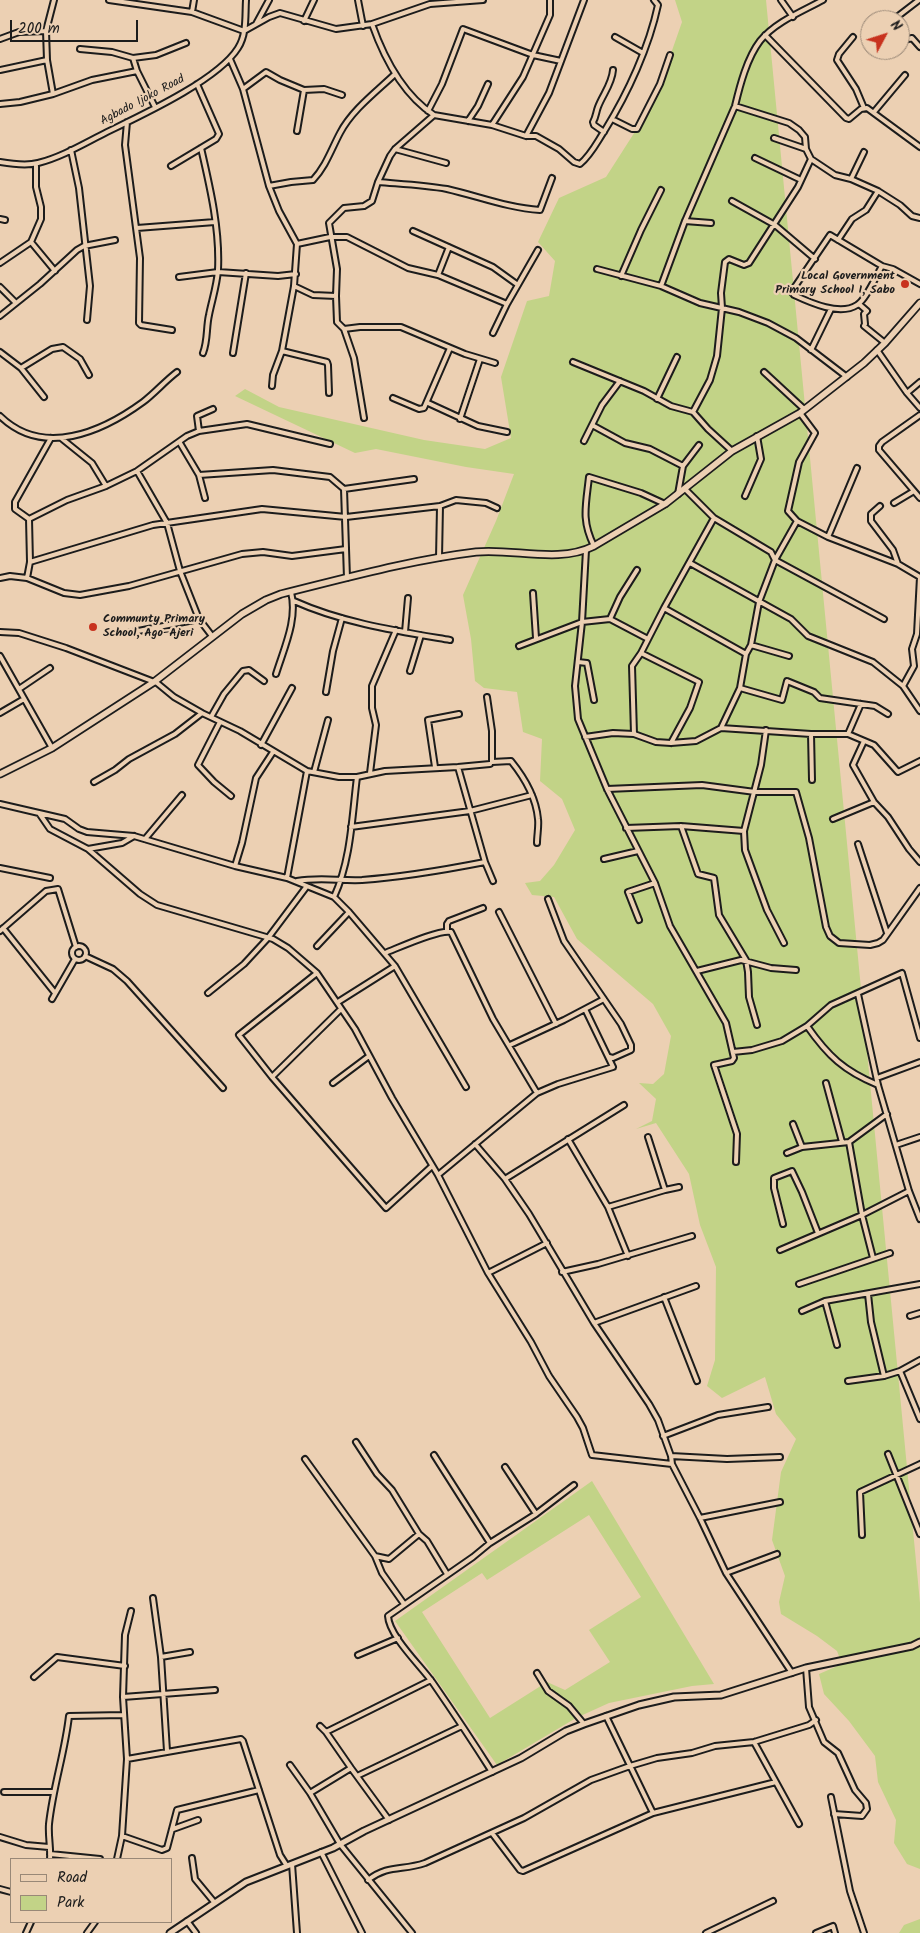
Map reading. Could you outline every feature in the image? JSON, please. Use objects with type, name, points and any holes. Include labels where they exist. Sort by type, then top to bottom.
[{"type":"main road","points":[[0,774],[52,748],[154,682],[212,636],[266,600],[410,562],[479,552],[565,554],[586,550],[594,546],[665,504],[732,451],[802,411],[847,377],[885,343],[919,304]]},
{"type":"street","points":[[53,94],[46,60],[46,31],[54,0]]},
{"type":"street","points":[[109,0],[192,12],[244,31],[280,13],[336,29],[372,24],[429,2],[484,0]]},
{"type":"street","points":[[192,12],[194,0]]},
{"type":"street","name":"Agbado Ijoko Road","points":[[0,162],[36,164],[71,150],[197,84],[230,59],[240,43],[244,31],[246,0]]},
{"type":"street","points":[[256,24],[269,0]]},
{"type":"street","points":[[304,21],[314,0]]},
{"type":"street","points":[[358,0],[363,26]]},
{"type":"street","points":[[492,125],[519,85],[533,55],[550,15],[550,0]]},
{"type":"street","points":[[526,136],[547,97],[584,0]]},
{"type":"street","points":[[372,24],[381,51],[395,74],[428,111],[434,114],[492,125],[526,136],[536,136],[559,149],[574,162],[580,164],[597,144],[612,119],[643,53],[653,30],[658,5],[654,0]]},
{"type":"street","points":[[782,0],[793,16]]},
{"type":"street","points":[[661,286],[685,221],[735,106],[757,46],[765,35],[793,16],[823,0]]},
{"type":"street","points":[[906,10],[919,0]]},
{"type":"street","points":[[428,111],[442,84],[463,29],[533,55],[561,61]]},
{"type":"street","points":[[0,39],[19,32],[46,31]]},
{"type":"street","points":[[765,35],[846,118],[850,119],[864,108]]},
{"type":"street","points":[[615,37],[643,53]]},
{"type":"street","points":[[853,37],[839,54],[837,60],[856,89],[864,108],[874,112],[918,146],[920,140]]},
{"type":"street","points":[[910,38],[912,38],[920,47]]},
{"type":"street","points":[[80,48],[112,52],[132,58],[156,55],[186,44]]},
{"type":"street","points":[[612,119],[632,129],[637,129],[660,84],[670,56]]},
{"type":"street","points":[[132,58],[155,107]]},
{"type":"street","points":[[230,59],[243,89],[269,186],[278,211],[297,244],[294,286],[282,351],[273,375],[272,386]]},
{"type":"street","points":[[0,70],[46,60]]},
{"type":"street","points":[[604,132],[594,125],[593,122],[612,77],[613,70]]},
{"type":"street","points":[[0,104],[20,102],[53,94],[92,80],[137,71]]},
{"type":"street","points":[[243,89],[266,72],[304,90],[324,89],[342,95]]},
{"type":"street","points":[[269,186],[313,180],[322,171],[340,132],[352,116],[395,74]]},
{"type":"street","points":[[874,112],[905,75]]},
{"type":"street","points":[[171,166],[216,139],[219,134],[197,84]]},
{"type":"street","points":[[468,121],[478,106],[488,84]]},
{"type":"street","points":[[297,131],[304,90]]},
{"type":"street","points":[[735,106],[789,123],[799,130],[805,138],[806,149],[811,159],[835,176],[851,179],[878,191],[900,205],[912,216],[920,218]]},
{"type":"street","points":[[364,418],[354,358],[344,330],[337,322],[337,269],[329,223],[344,208],[369,205],[390,156],[395,149],[434,114]]},
{"type":"street","points":[[127,122],[125,145],[140,258],[139,323],[141,325],[172,330]]},
{"type":"street","points":[[774,138],[806,149]]},
{"type":"street","points":[[200,148],[215,222],[218,250],[218,272],[208,318],[208,338],[203,353]]},
{"type":"street","points":[[395,149],[446,163]]},
{"type":"street","points":[[71,150],[82,206],[84,246],[90,286],[87,320]]},
{"type":"street","points":[[851,179],[864,152]]},
{"type":"street","points":[[755,158],[801,180]]},
{"type":"street","points":[[693,412],[710,380],[718,351],[722,308],[721,293],[725,262],[729,260],[747,265],[774,225],[801,180],[811,159]]},
{"type":"street","points":[[0,263],[31,242],[42,214],[36,187],[36,164]]},
{"type":"street","points":[[378,182],[414,184],[446,189],[508,206],[540,210],[552,178]]},
{"type":"street","points":[[621,276],[661,190]]},
{"type":"street","points":[[838,240],[852,220],[866,210],[878,191]]},
{"type":"street","points":[[732,201],[774,225],[815,259]]},
{"type":"street","points":[[685,221],[711,223]]},
{"type":"street","points":[[137,228],[215,222]]},
{"type":"street","points":[[413,230],[493,267],[518,285]]},
{"type":"street","points":[[882,266],[858,304],[851,307],[831,309],[794,295],[790,290],[794,288],[830,235],[882,266],[893,269],[920,284]]},
{"type":"street","points":[[297,244],[330,237],[347,237],[408,268],[438,275],[507,304]]},
{"type":"street","points":[[0,316],[84,246],[115,240]]},
{"type":"street","points":[[31,242],[55,271]]},
{"type":"street","points":[[438,275],[449,247]]},
{"type":"street","points":[[493,333],[507,304],[538,250]]},
{"type":"street","points":[[597,269],[661,286],[700,303],[739,312],[768,323],[796,338],[847,377]]},
{"type":"street","points":[[179,277],[218,272],[278,276],[296,274]]},
{"type":"street","points":[[233,353],[246,273]]},
{"type":"street","points":[[294,286],[313,295],[336,296]]},
{"type":"street","points":[[0,287],[16,303]]},
{"type":"street","points":[[858,304],[867,311],[864,314],[866,324],[864,326],[885,343]]},
{"type":"street","points":[[811,350],[831,309]]},
{"type":"street","points":[[344,330],[360,327],[401,326],[450,348],[495,363]]},
{"type":"street","points":[[22,368],[52,349],[62,346],[80,359],[89,375]]},
{"type":"street","points":[[393,398],[419,409],[424,408],[428,403],[450,348]]},
{"type":"street","points":[[877,350],[907,393],[920,408]]},
{"type":"street","points":[[282,351],[326,362],[328,365],[328,393]]},
{"type":"street","points":[[0,352],[22,368],[44,397]]},
{"type":"street","points":[[658,399],[677,356]]},
{"type":"street","points":[[460,419],[480,359]]},
{"type":"street","points":[[573,362],[620,381],[671,406],[693,412],[732,451]]},
{"type":"street","points":[[0,416],[24,434],[61,438],[86,432],[112,422],[148,397],[177,372]]},
{"type":"street","points":[[764,372],[802,411],[815,433],[801,456],[788,511],[797,521],[828,537],[898,564],[920,576],[917,634],[912,649],[914,666],[903,686]]},
{"type":"street","points":[[584,441],[602,405],[620,381]]},
{"type":"street","points":[[907,393],[920,382]]},
{"type":"street","points":[[428,403],[460,419],[485,428],[507,432]]},
{"type":"street","points":[[198,431],[197,416],[213,409]]},
{"type":"street","points":[[920,414],[879,446],[880,450],[920,498]]},
{"type":"street","points":[[29,519],[67,500],[106,486],[137,471],[180,443],[187,436],[198,431],[246,424],[330,444]]},
{"type":"street","points":[[592,424],[625,442],[650,449],[683,466]]},
{"type":"street","points":[[745,496],[761,459],[757,436]]},
{"type":"street","points":[[29,519],[14,509],[15,502],[51,438]]},
{"type":"street","points":[[61,438],[92,463],[106,486]]},
{"type":"street","points":[[180,443],[199,475],[205,498]]},
{"type":"street","points":[[678,494],[683,466],[699,445]]},
{"type":"street","points":[[828,537],[857,468]]},
{"type":"street","points":[[199,475],[221,472],[273,470],[330,477],[344,489],[347,578]]},
{"type":"street","points":[[137,471],[167,522],[180,571],[199,619],[212,636]]},
{"type":"street","points":[[594,546],[587,532],[585,516],[589,477],[640,493],[665,504]]},
{"type":"street","points":[[344,489],[414,479]]},
{"type":"street","points":[[685,489],[714,518],[771,552],[776,560],[884,619]]},
{"type":"street","points":[[894,503],[914,491]]},
{"type":"street","points":[[30,562],[153,524],[262,509],[346,517],[440,506],[456,500],[486,503],[497,508]]},
{"type":"street","points":[[439,559],[440,506]]},
{"type":"street","points":[[880,506],[871,514],[871,521],[893,550],[898,564]]},
{"type":"street","points":[[634,734],[632,666],[641,653],[714,518]]},
{"type":"street","points":[[27,578],[30,562],[29,519]]},
{"type":"street","points":[[722,728],[740,688],[746,654],[750,645],[760,602],[776,560],[797,521]]},
{"type":"street","points":[[0,578],[10,576],[27,578],[64,593],[80,595],[128,586],[242,554],[263,552],[286,556],[346,549]]},
{"type":"street","points":[[586,550],[582,622],[575,686],[578,719],[607,789],[656,883],[670,926],[726,1023],[734,1058],[732,1061],[714,1065],[737,1134],[736,1162]]},
{"type":"street","points":[[690,563],[790,619],[808,636],[873,662],[903,686],[920,711]]},
{"type":"street","points":[[610,619],[620,597],[637,570]]},
{"type":"street","points":[[276,674],[292,622],[294,601],[291,592]]},
{"type":"street","points":[[533,593],[536,638]]},
{"type":"street","points":[[406,632],[408,598]]},
{"type":"street","points":[[294,601],[319,612],[342,618],[450,640]]},
{"type":"street","points":[[664,608],[746,654]]},
{"type":"street","points":[[326,692],[333,651],[342,618]]},
{"type":"street","points":[[128,632],[199,619]]},
{"type":"street","points":[[518,646],[582,622],[610,619],[648,639]]},
{"type":"street","points":[[370,773],[376,725],[372,708],[372,686],[396,630]]},
{"type":"street","points":[[0,632],[19,633],[57,645],[154,682],[174,697],[202,713],[314,772],[339,777],[357,777],[370,773],[490,764]]},
{"type":"street","points":[[410,671],[421,635]]},
{"type":"street","points":[[914,643],[920,643]]},
{"type":"street","points":[[750,645],[789,656]]},
{"type":"street","points":[[641,653],[698,682],[690,708],[671,743]]},
{"type":"street","points":[[0,656],[52,748]]},
{"type":"street","points":[[578,662],[587,663],[594,700]]},
{"type":"street","points":[[19,689],[50,668]]},
{"type":"street","points":[[211,717],[224,694],[243,671],[249,670],[264,680]]},
{"type":"street","points":[[740,688],[782,700],[787,681],[814,692],[820,698],[875,706],[888,714]]},
{"type":"street","points":[[261,745],[292,688]]},
{"type":"street","points":[[487,696],[492,731],[492,762],[511,761],[520,772],[532,795],[538,818],[537,843]]},
{"type":"street","points":[[0,713],[24,699]]},
{"type":"street","points":[[848,734],[861,704]]},
{"type":"street","points":[[94,782],[115,770],[129,759],[175,734],[202,713]]},
{"type":"street","points":[[435,767],[428,720],[459,714]]},
{"type":"street","points":[[314,772],[328,720]]},
{"type":"street","points":[[220,722],[198,765],[231,796]]},
{"type":"street","points":[[585,737],[613,732],[634,734],[656,742],[671,743],[696,741],[722,728],[811,734],[848,734],[874,745],[898,772],[920,761]]},
{"type":"street","points":[[766,730],[755,792],[744,831],[745,850],[767,910],[784,943]]},
{"type":"street","points":[[811,734],[812,780]]},
{"type":"street","points":[[864,741],[853,765],[874,802],[888,817],[920,862]]},
{"type":"street","points":[[235,866],[256,778],[273,752]]},
{"type":"street","points":[[458,767],[485,862],[493,882]]},
{"type":"street","points":[[287,878],[307,770]]},
{"type":"street","points":[[334,897],[341,881],[351,827],[357,777]]},
{"type":"street","points":[[607,789],[702,785],[755,792],[796,792],[809,838],[824,920],[834,941],[870,946],[883,940],[920,888]]},
{"type":"street","points":[[145,839],[182,795]]},
{"type":"street","points":[[351,827],[470,811],[532,795]]},
{"type":"street","points":[[833,819],[874,802]]},
{"type":"street","points":[[0,804],[64,819],[87,832],[134,836],[235,866],[287,878],[334,897],[395,966],[466,1087]]},
{"type":"street","points":[[39,814],[50,829],[88,849],[140,894],[157,905],[273,939],[288,948],[317,972],[355,1029],[431,1167],[438,1175],[488,1274],[531,1342],[549,1376],[577,1416],[592,1455],[672,1464]]},
{"type":"street","points":[[626,828],[681,826],[744,831]]},
{"type":"street","points":[[681,826],[698,874],[714,878],[719,915],[746,960],[749,997],[757,1025]]},
{"type":"street","points":[[88,849],[122,843],[134,836]]},
{"type":"street","points":[[858,844],[887,933]]},
{"type":"street","points":[[604,859],[638,851]]},
{"type":"street","points":[[294,882],[314,879],[341,881],[443,870],[485,862]]},
{"type":"street","points":[[0,868],[50,878]]},
{"type":"street","points":[[639,920],[628,892],[656,883]]},
{"type":"street","points":[[208,993],[244,964],[268,938],[307,886]]},
{"type":"street","points":[[55,993],[2,929],[46,891],[58,889],[76,946]]},
{"type":"street","points":[[548,899],[564,941],[621,1024],[631,1045],[630,1050],[613,1058],[608,1056]]},
{"type":"street","points":[[447,931],[449,921],[483,908]]},
{"type":"street","points":[[317,946],[349,912]]},
{"type":"street","points":[[499,912],[556,1024]]},
{"type":"street","points":[[385,953],[427,937],[447,931],[451,932],[493,1019],[510,1045],[537,1094]]},
{"type":"street","points":[[76,946],[84,948],[85,956]]},
{"type":"street","points":[[75,959],[72,951],[76,946]]},
{"type":"street","points":[[75,959],[82,959],[85,956]]},
{"type":"street","points":[[85,956],[113,969],[127,981],[223,1088]]},
{"type":"street","points":[[52,999],[75,959]]},
{"type":"street","points":[[697,971],[746,960],[771,968],[796,970]]},
{"type":"street","points":[[338,1002],[395,966]]},
{"type":"street","points":[[317,972],[239,1035],[272,1077],[386,1208],[431,1167]]},
{"type":"street","points":[[733,1052],[767,1046],[782,1041],[807,1026],[831,1005],[902,973],[920,1038]]},
{"type":"street","points":[[858,994],[878,1078],[878,1085],[909,1191],[920,1219]]},
{"type":"street","points":[[510,1045],[585,1010],[604,999]]},
{"type":"street","points":[[272,1077],[341,1009]]},
{"type":"street","points":[[438,1175],[537,1094],[558,1084],[613,1067],[585,1010]]},
{"type":"street","points":[[807,1026],[824,1049],[842,1066],[878,1085]]},
{"type":"street","points":[[333,1083],[369,1056]]},
{"type":"street","points":[[878,1078],[920,1062]]},
{"type":"street","points":[[826,1083],[842,1142]]},
{"type":"street","points":[[505,1179],[624,1105]]},
{"type":"street","points":[[788,1153],[802,1147],[849,1142],[887,1114]]},
{"type":"street","points":[[793,1124],[802,1147]]},
{"type":"street","points":[[648,1137],[665,1190]]},
{"type":"street","points":[[896,1145],[920,1137]]},
{"type":"street","points":[[568,1140],[608,1207],[628,1256]]},
{"type":"street","points":[[849,1142],[862,1215],[873,1258]]},
{"type":"street","points":[[475,1144],[505,1179],[547,1243],[562,1272],[594,1323],[649,1404],[658,1420],[672,1464],[726,1573],[792,1673]]},
{"type":"street","points":[[783,1224],[774,1188],[774,1178],[792,1171],[818,1233]]},
{"type":"street","points":[[608,1207],[680,1187]]},
{"type":"street","points":[[780,1250],[862,1215],[909,1191]]},
{"type":"street","points":[[562,1272],[628,1256],[692,1236]]},
{"type":"street","points":[[488,1274],[547,1243]]},
{"type":"street","points":[[799,1284],[890,1253]]},
{"type":"street","points":[[802,1311],[824,1301],[920,1284]]},
{"type":"street","points":[[594,1323],[696,1286]]},
{"type":"street","points":[[868,1294],[872,1328],[884,1376]]},
{"type":"street","points":[[664,1297],[697,1381]]},
{"type":"street","points":[[824,1301],[837,1345]]},
{"type":"street","points":[[910,1316],[920,1313]]},
{"type":"street","points":[[848,1381],[884,1376],[900,1371],[920,1360]]},
{"type":"street","points":[[900,1371],[920,1419]]},
{"type":"street","points":[[663,1436],[718,1415],[768,1407]]},
{"type":"street","points":[[356,1442],[377,1474],[392,1490],[419,1534],[427,1541],[447,1574]]},
{"type":"street","points":[[888,1454],[920,1534]]},
{"type":"street","points":[[434,1455],[490,1543]]},
{"type":"street","points":[[671,1456],[727,1459],[780,1457]]},
{"type":"street","points":[[305,1459],[374,1556],[382,1573],[404,1604]]},
{"type":"street","points":[[862,1535],[860,1492],[920,1464]]},
{"type":"street","points":[[505,1467],[536,1514]]},
{"type":"street","points":[[492,1772],[431,1680],[398,1638],[390,1625],[388,1616],[574,1486]]},
{"type":"street","points":[[700,1518],[780,1502]]},
{"type":"street","points":[[374,1556],[389,1559],[419,1534]]},
{"type":"street","points":[[726,1573],[778,1554]]},
{"type":"street","points":[[153,1598],[161,1657],[167,1752]]},
{"type":"street","points":[[118,1858],[122,1836],[127,1759],[123,1697],[126,1628],[131,1611]]},
{"type":"street","points":[[358,1655],[398,1638]]},
{"type":"street","points":[[170,1933],[246,1882],[340,1844],[521,1758],[566,1731],[584,1724],[674,1697],[721,1695],[808,1668],[912,1646],[920,1642]]},
{"type":"street","points":[[161,1657],[190,1652]]},
{"type":"street","points":[[34,1677],[57,1657],[125,1666]]},
{"type":"street","points":[[808,1668],[808,1701],[824,1742],[838,1754],[855,1790],[866,1803],[867,1810],[862,1816],[834,1814]]},
{"type":"street","points":[[537,1673],[548,1691],[569,1706],[584,1724]]},
{"type":"street","points":[[326,1732],[431,1680]]},
{"type":"street","points":[[123,1697],[215,1690]]},
{"type":"street","points":[[75,1858],[50,1857],[49,1847],[49,1825],[54,1792],[59,1763],[66,1744],[69,1716],[124,1716]]},
{"type":"street","points":[[606,1716],[653,1813]]},
{"type":"street","points":[[368,1880],[385,1870],[425,1864],[524,1818],[591,1780],[630,1766],[657,1758],[692,1753],[715,1746],[754,1742],[809,1725],[816,1720]]},
{"type":"street","points":[[320,1726],[389,1820]]},
{"type":"street","points":[[357,1776],[462,1726]]},
{"type":"street","points":[[127,1759],[241,1739],[246,1748],[280,1855],[290,1865],[295,1933]]},
{"type":"street","points":[[754,1742],[800,1824]]},
{"type":"street","points":[[290,1765],[310,1793],[340,1844],[412,1933]]},
{"type":"street","points":[[310,1793],[350,1768]]},
{"type":"street","points":[[492,1833],[520,1870],[523,1871],[653,1813],[776,1782]]},
{"type":"street","points":[[122,1836],[162,1850],[167,1848],[173,1830],[175,1814],[180,1808],[259,1790]]},
{"type":"street","points":[[4,1792],[54,1792]]},
{"type":"street","points":[[831,1797],[850,1891],[864,1933]]},
{"type":"street","points":[[173,1830],[198,1820]]},
{"type":"street","points":[[0,1836],[26,1845],[49,1847]]},
{"type":"street","points":[[321,1852],[362,1933]]},
{"type":"street","points":[[192,1858],[195,1879],[214,1902]]},
{"type":"street","points":[[706,1933],[773,1901]]},
{"type":"street","points":[[186,1921],[196,1933]]},
{"type":"street","points":[[816,1933],[833,1926],[835,1933]]},
{"type":"green space","points":[[675,0],[766,0],[920,1603],[920,1869],[907,1864],[894,1843],[896,1820],[878,1782],[875,1756],[849,1721],[824,1694],[819,1674],[842,1664],[837,1651],[781,1614],[779,1602],[785,1576],[772,1540],[781,1472],[796,1439],[776,1414],[765,1377],[722,1398],[707,1386],[715,1360],[716,1267],[700,1225],[689,1174],[656,1123],[636,1129],[652,1121],[656,1099],[639,1083],[653,1084],[664,1074],[671,1036],[653,1004],[577,939],[554,897],[532,895],[525,883],[540,881],[554,865],[575,830],[562,799],[540,781],[542,739],[523,732],[517,692],[484,688],[475,681],[471,639],[463,595],[496,521],[514,474],[466,467],[376,449],[355,453],[235,396],[245,389],[279,407],[424,440],[485,449],[511,438],[501,377],[527,301],[549,296],[555,261],[538,242],[559,198],[606,177],[654,102],[682,22]]},
{"type":"green space","points":[[592,1481],[714,1684],[692,1686],[609,1703],[576,1718],[497,1765],[395,1621]],"holes":[[[589,1515],[641,1597],[589,1630],[610,1662],[565,1690],[547,1682],[490,1718],[422,1612],[482,1573],[487,1580]]]},
{"type":"green space","points":[[920,1919],[920,1933],[899,1933],[904,1925]]},
{"type":"place","name":"Local Government Primary School I, Sabo","points":[[905,284]]},
{"type":"place","name":"Communty Primary School, Ago-Ajeri","points":[[93,627]]}]
